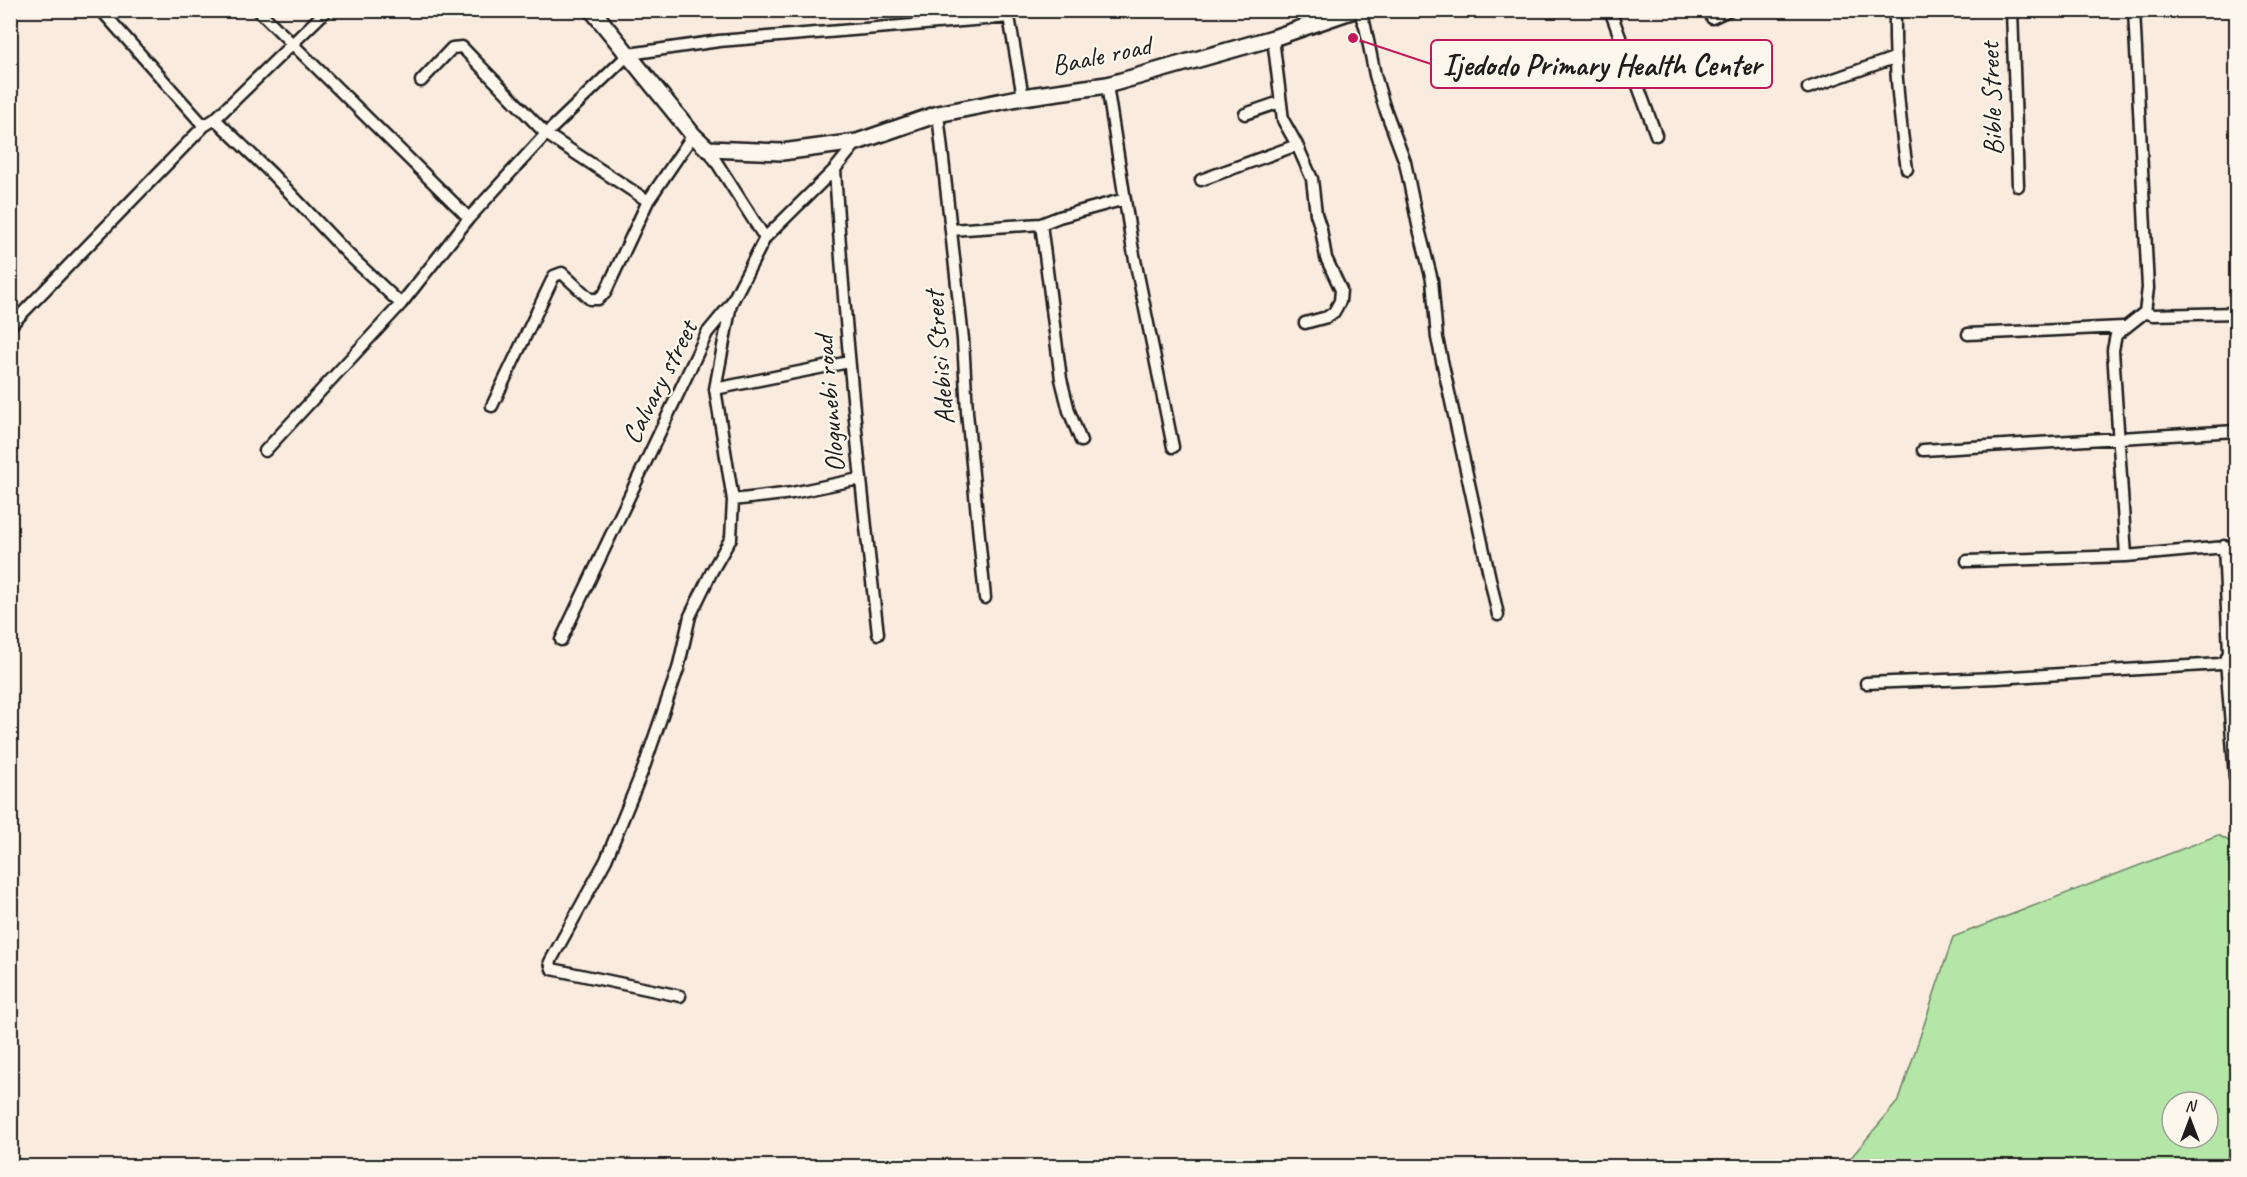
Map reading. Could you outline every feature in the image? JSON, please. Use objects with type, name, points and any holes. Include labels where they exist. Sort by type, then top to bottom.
[{"type":"street","points":[[101,10],[204,126]]},
{"type":"street","points":[[258,10],[469,218]]},
{"type":"street","points":[[10,326],[204,126],[215,119],[327,10]]},
{"type":"street","points":[[592,10],[693,135],[708,149],[765,238]]},
{"type":"street","name":"Baale road","points":[[708,149],[782,152],[857,142],[938,114],[1023,97],[1107,85],[1273,38],[1354,10]]},
{"type":"street","points":[[1359,10],[1384,106],[1405,162],[1432,280],[1437,338],[1498,615]]},
{"type":"street","points":[[1610,10],[1656,135]]},
{"type":"street","points":[[1712,18],[1729,10]]},
{"type":"street","points":[[1895,10],[1894,58],[1899,119],[1907,169]]},
{"type":"street","name":"Bible Street","points":[[2012,10],[2018,186]]},
{"type":"street","points":[[2126,556],[2113,350],[2116,335],[2123,327],[2145,312],[2148,288],[2134,10]]},
{"type":"street","points":[[265,451],[401,304],[469,218],[546,134],[629,54],[719,41],[1009,14],[1023,97]]},
{"type":"street","points":[[1273,38],[1283,120],[1312,179],[1316,214],[1326,258],[1341,290],[1340,301],[1334,312],[1305,322]]},
{"type":"street","points":[[422,81],[452,48],[462,47],[546,134],[648,201]]},
{"type":"street","points":[[1808,88],[1894,58]]},
{"type":"street","points":[[1107,85],[1125,199],[1173,447]]},
{"type":"street","points":[[1245,114],[1280,102]]},
{"type":"street","name":"Adebisi Street","points":[[938,114],[963,339],[964,379],[985,598]]},
{"type":"street","points":[[215,119],[272,174],[348,254],[401,304]]},
{"type":"street","points":[[492,406],[554,276],[562,273],[590,299],[598,299],[605,293],[648,201],[693,135]]},
{"type":"street","name":"Calvary street","points":[[561,640],[707,333],[731,304],[765,238],[835,169],[857,142]]},
{"type":"street","points":[[1201,180],[1297,145]]},
{"type":"street","name":"Ologunebi road","points":[[835,169],[849,362],[878,634]]},
{"type":"street","points":[[951,230],[1041,224],[1059,216],[1125,199]]},
{"type":"street","points":[[1041,224],[1061,379],[1069,411],[1081,441]]},
{"type":"street","points":[[680,996],[552,969],[550,962],[606,860],[644,767],[678,669],[690,616],[731,538],[733,500],[715,388],[731,304]]},
{"type":"street","points":[[2145,312],[2153,315],[2236,313]]},
{"type":"street","points":[[1968,334],[2123,327]]},
{"type":"street","points":[[715,388],[849,362]]},
{"type":"street","points":[[1923,450],[2120,440],[2236,431]]},
{"type":"street","points":[[733,500],[792,493],[860,479]]},
{"type":"street","points":[[2224,546],[2229,652],[2226,660],[2235,778]]},
{"type":"street","points":[[1967,561],[2126,556],[2236,546]]},
{"type":"street","points":[[1866,683],[1997,678],[2220,664],[2226,660]]},
{"type":"shaded area","points":[[891,11],[944,11],[944,15],[892,21]]},
{"type":"green space","points":[[2218,835],[2236,845],[2236,1145],[2222,1166],[1844,1166],[1899,1100],[1953,937]]},
{"type":"place","name":"Ijedodo Primary Health Center","points":[[1353,38]]}]
